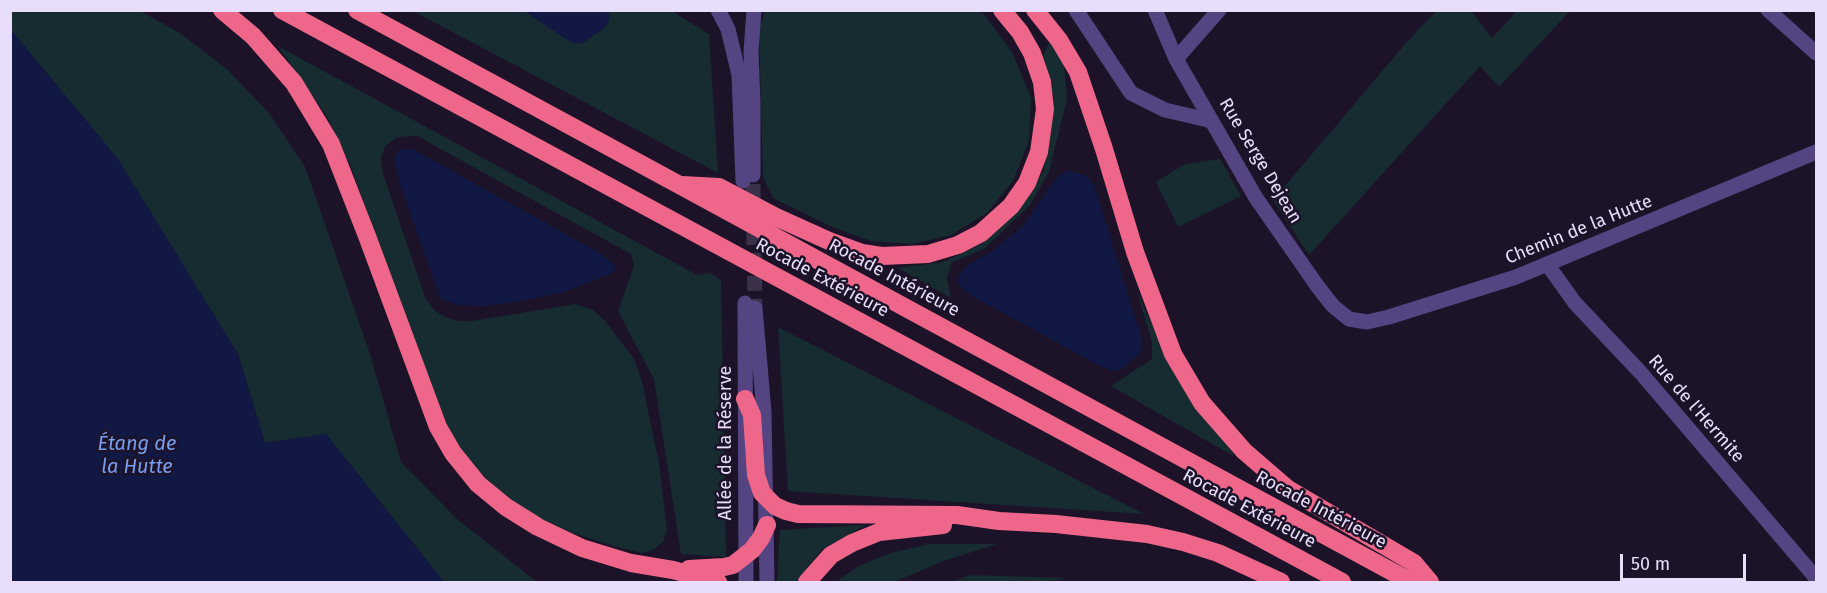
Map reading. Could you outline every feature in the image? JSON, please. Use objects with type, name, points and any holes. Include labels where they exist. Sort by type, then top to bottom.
[{"type":"highway","points":[[222,10],[253,36],[294,82],[331,144],[368,236],[438,428],[453,453],[478,484],[506,507],[538,527],[582,548],[631,564],[673,570],[718,582]]},
{"type":"highway","name":"Rocade Extérieure","points":[[282,10],[1341,582]]},
{"type":"highway","name":"Rocade Intérieure","points":[[357,10],[1411,582]]},
{"type":"highway","points":[[678,185],[719,187],[776,217],[862,253],[882,256],[935,252],[958,245],[981,233],[1011,206],[1027,183],[1039,152],[1045,109],[1042,82],[1032,53],[1020,32],[1002,10]]},
{"type":"highway","points":[[1035,10],[1059,40],[1078,72],[1135,252],[1169,344],[1202,403],[1244,451],[1288,489],[1414,563],[1430,582]]},
{"type":"highway","points":[[745,399],[752,414],[756,476],[762,493],[775,506],[798,514],[957,515],[999,521],[1107,528],[1183,542],[1218,554],[1281,582]]},
{"type":"highway","points":[[807,582],[831,555],[879,532],[956,523],[999,521]]},
{"type":"highway","points":[[673,570],[733,565],[746,556],[761,538],[767,525]]},
{"type":"street","points":[[718,10],[728,29],[739,75],[748,182],[753,102],[751,52],[754,10]]},
{"type":"street","points":[[1076,10],[1131,93],[1165,110],[1212,121]]},
{"type":"street","name":"Rue Serge Dejean","points":[[1155,10],[1176,59],[1256,198],[1318,288],[1333,306],[1349,319]]},
{"type":"street","points":[[1176,59],[1219,10]]},
{"type":"street","points":[[1768,10],[1816,53]]},
{"type":"street","name":"Chemin de la Hutte","points":[[1349,319],[1367,322],[1389,317],[1515,277],[1816,152]]},
{"type":"street","name":"Rue de l'Hermite","points":[[1547,264],[1575,303],[1641,373],[1816,578]]},
{"type":"street","name":"Allée de la Réserve","points":[[746,582],[745,399],[750,305],[764,412],[767,525]]},
{"type":"street","points":[[767,525],[767,582]]},
{"type":"green space","points":[[10,11],[140,11],[180,33],[227,69],[269,113],[305,167],[370,354],[401,462],[457,519],[537,582],[444,582],[326,434],[265,443],[238,354],[118,159],[11,30]]},
{"type":"green space","points":[[413,11],[672,11],[709,34],[718,173]]},
{"type":"green space","points":[[765,11],[979,11],[984,14],[1012,52],[1031,98],[1029,140],[1013,181],[987,213],[951,235],[912,244],[870,241],[828,225],[773,198],[763,177],[759,29]]},
{"type":"green space","points":[[1436,11],[1471,11],[1492,38],[1517,11],[1570,11],[1499,87],[1480,66],[1309,255],[1273,200],[1406,43]]},
{"type":"green space","points":[[1050,40],[1064,66],[1067,99],[1049,172],[1030,205],[984,249],[951,263],[947,279],[951,298],[898,268],[943,262],[981,244],[1021,207],[1043,171],[1054,99],[1043,56]]},
{"type":"green space","points":[[278,46],[697,275],[710,273],[721,280],[726,557],[681,554],[654,379],[618,311],[634,266],[631,254],[417,136],[397,137],[385,146],[381,158],[383,174],[425,297],[434,310],[458,321],[472,321],[575,304],[593,310],[605,321],[634,359],[642,382],[659,463],[667,530],[663,542],[653,550],[642,553],[573,533],[510,501],[463,455],[429,380],[351,167],[326,115]]},
{"type":"green space","points":[[1220,159],[1241,196],[1178,227],[1156,182],[1185,164]]},
{"type":"green space","points":[[1137,291],[1163,350],[1235,457],[1111,386],[1152,359],[1152,342]]},
{"type":"green space","points":[[778,327],[862,370],[1144,514],[788,491]]},
{"type":"green space","points":[[866,525],[822,549],[796,582],[777,582],[780,530]]},
{"type":"green space","points":[[930,544],[997,544],[944,561],[894,582],[836,582],[859,566],[890,553]]},
{"type":"green space","points":[[971,575],[1067,578],[1046,582],[951,582]]},
{"type":"water","points":[[524,11],[609,11],[609,21],[603,29],[581,44],[573,43]]},
{"type":"water","name":"Étang de la Hutte","points":[[11,30],[118,159],[238,354],[265,443],[326,434],[444,582],[11,582]]},
{"type":"water","points":[[411,148],[603,255],[617,267],[610,274],[565,292],[510,303],[483,306],[458,305],[440,298],[398,179],[395,157],[400,150]]},
{"type":"water","points":[[1068,170],[1087,176],[1094,185],[1141,336],[1140,354],[1122,369],[1111,371],[1094,363],[969,294],[961,287],[957,279],[965,267],[992,251],[1022,227],[1058,176]]},
{"type":"tunnel","points":[[753,184],[755,308]]}]
